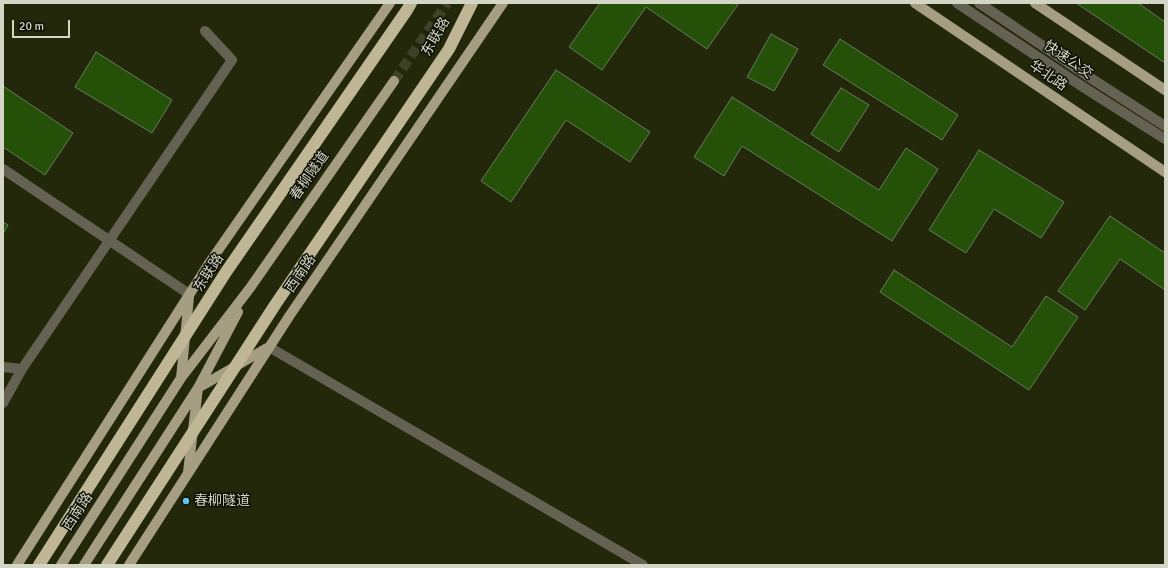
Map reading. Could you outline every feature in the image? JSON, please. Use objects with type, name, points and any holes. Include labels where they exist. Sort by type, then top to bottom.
[{"type":"highway","name":"东联路","points":[[39,565],[226,272],[403,17],[411,3]]},
{"type":"highway","name":"东联路","points":[[106,565],[275,305],[449,49],[472,3]]},
{"type":"main road","points":[[17,565],[210,262],[390,3]]},
{"type":"main road","name":"西南路","points":[[130,565],[269,348],[503,3]]},
{"type":"main road","name":"华北路","points":[[915,3],[1165,172]]},
{"type":"main road","points":[[1035,3],[1165,90]]},
{"type":"main road","name":"春柳隧道","points":[[250,288],[394,81]]},
{"type":"main road","points":[[84,565],[198,388],[250,288]]},
{"type":"main road","name":"西南路","points":[[61,565],[181,378],[250,288]]},
{"type":"main road","points":[[181,378],[189,294]]},
{"type":"main road","points":[[198,388],[269,348]]},
{"type":"main road","points":[[188,474],[198,388]]},
{"type":"street","name":"快速公交","points":[[957,3],[1083,87],[1165,139]]},
{"type":"street","name":"快速公交","points":[[979,3],[1165,126]]},
{"type":"street","points":[[3,403],[22,369],[232,60],[205,31]]},
{"type":"street","points":[[3,169],[189,294]]},
{"type":"street","points":[[269,348],[643,565]]},
{"type":"street","points":[[3,367],[22,369]]},
{"type":"building","points":[[600,3],[739,3],[707,49],[646,7],[602,70],[569,47]]},
{"type":"building","points":[[1076,3],[1138,3],[1165,22],[1165,63]]},
{"type":"building","points":[[771,34],[798,49],[774,91],[747,77]]},
{"type":"building","points":[[840,39],[958,115],[942,140],[823,65]]},
{"type":"building","points":[[96,52],[172,100],[152,133],[75,87]]},
{"type":"building","points":[[556,70],[650,132],[630,162],[566,120],[511,202],[481,181]]},
{"type":"building","points":[[3,86],[73,133],[45,175],[3,147]]},
{"type":"building","points":[[841,88],[869,105],[839,152],[811,134]]},
{"type":"building","points":[[732,97],[879,190],[906,148],[938,169],[892,241],[742,146],[724,176],[694,157]]},
{"type":"building","points":[[979,150],[1064,202],[1041,238],[994,209],[966,253],[929,230]]},
{"type":"building","points":[[1110,216],[1165,253],[1165,290],[1120,259],[1085,310],[1058,291]]},
{"type":"building","points":[[3,222],[8,225],[3,234]]},
{"type":"building","points":[[894,270],[1012,347],[1046,296],[1078,317],[1029,390],[880,292]]},
{"type":"tunnel","points":[[394,81],[447,3]]},
{"type":"place","name":"春柳隧道","points":[[186,501]]}]
